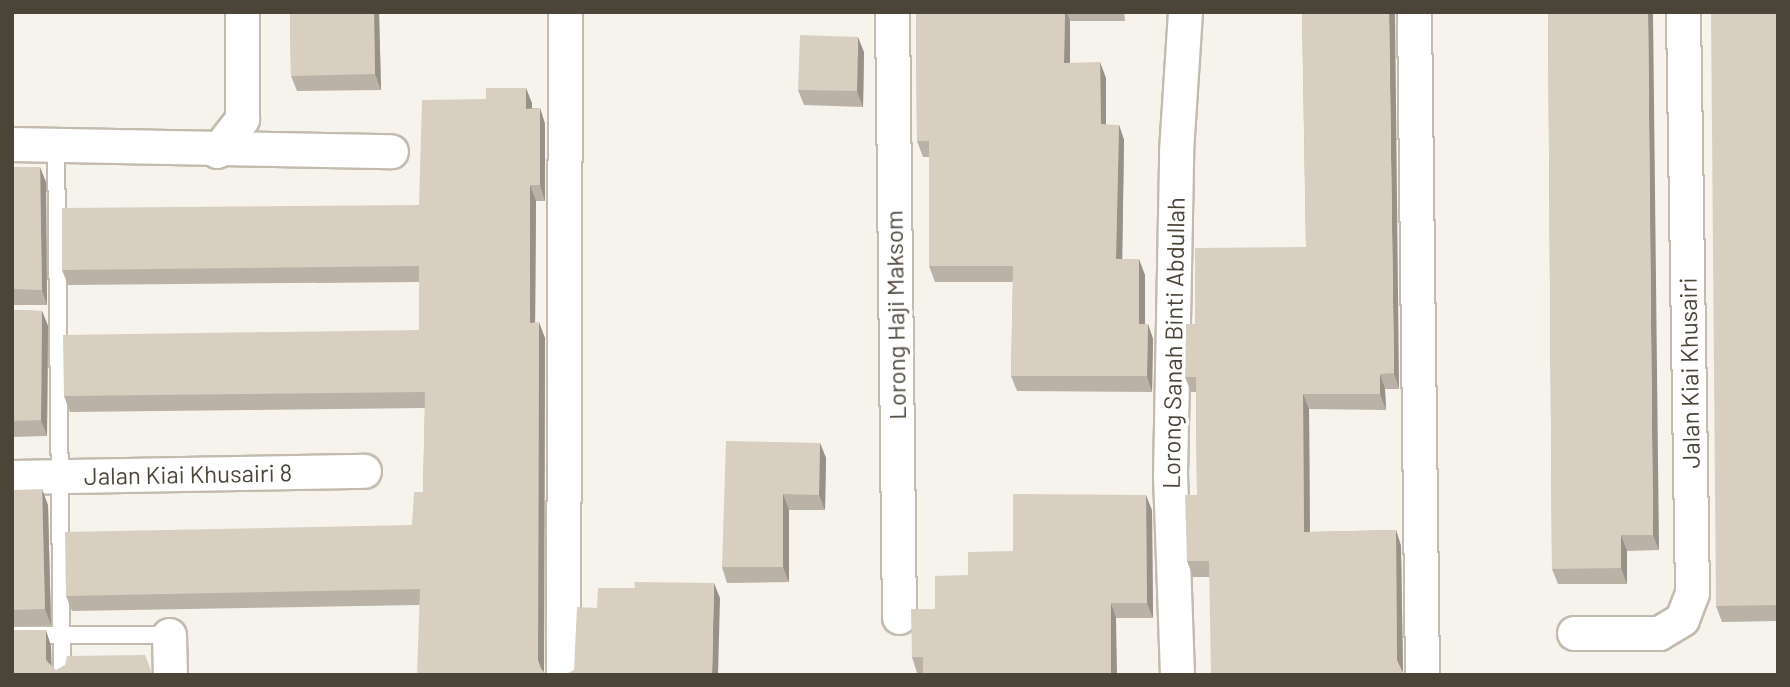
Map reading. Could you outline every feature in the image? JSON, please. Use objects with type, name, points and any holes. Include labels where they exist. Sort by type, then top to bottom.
[{"type":"street","points":[[217,151],[242,119],[242,12]]},
{"type":"street","points":[[563,675],[565,12]]},
{"type":"street","name":"Lorong Haji Maksom","points":[[892,12],[899,617]]},
{"type":"street","name":"Lorong Sanah Binti Abdullah","points":[[1177,675],[1170,476],[1176,151],[1185,12]]},
{"type":"street","points":[[1414,12],[1422,675]]},
{"type":"street","name":"Jalan Kiai Khusairi","points":[[1574,633],[1659,633],[1682,619],[1692,593],[1683,12]]},
{"type":"street","points":[[12,144],[217,151],[391,151]]},
{"type":"street","name":"Jalan Kiai Khusairi 8","points":[[12,477],[365,471]]},
{"type":"street","points":[[169,635],[170,675]]},
{"type":"lane","points":[[56,145],[62,675]]},
{"type":"lane","points":[[35,315],[58,316]]},
{"type":"lane","points":[[12,635],[169,635]]},
{"type":"building","points":[[290,12],[374,12],[375,74],[291,76]]},
{"type":"building","points":[[916,12],[1065,12],[1064,63],[1100,62],[1101,124],[1119,125],[1116,259],[1139,259],[1139,324],[1148,324],[1147,376],[1011,376],[1013,266],[929,266],[929,141],[917,141]]},
{"type":"building","points":[[1302,12],[1389,12],[1394,373],[1380,374],[1380,394],[1303,394],[1304,532],[1396,530],[1397,660],[1404,675],[1211,675],[1209,561],[1187,561],[1185,495],[1197,495],[1196,377],[1185,377],[1186,324],[1195,324],[1195,248],[1306,247]]},
{"type":"building","points":[[1548,12],[1648,12],[1653,535],[1621,535],[1621,568],[1552,569]]},
{"type":"building","points":[[1711,12],[1778,12],[1778,605],[1716,606]]},
{"type":"building","points":[[800,35],[858,37],[857,91],[798,90]]},
{"type":"building","points":[[486,88],[526,88],[526,109],[540,108],[540,185],[530,185],[530,323],[539,322],[538,660],[541,670],[550,675],[417,675],[420,589],[66,596],[65,532],[412,525],[414,492],[423,492],[425,392],[64,396],[63,335],[419,330],[419,266],[62,270],[62,208],[419,205],[422,100],[486,99]]},
{"type":"building","points":[[12,167],[40,167],[42,290],[12,289]]},
{"type":"building","points":[[12,310],[42,311],[41,420],[12,421]]},
{"type":"building","points":[[726,441],[820,443],[819,495],[783,494],[783,567],[722,567]]},
{"type":"building","points":[[42,489],[45,609],[12,610],[12,490]]},
{"type":"building","points":[[1013,494],[1146,495],[1147,603],[1111,603],[1111,675],[923,675],[923,657],[912,657],[911,609],[935,609],[935,576],[968,575],[968,552],[1013,551]]},
{"type":"building","points":[[634,582],[714,583],[712,675],[564,675],[574,670],[577,607],[597,608],[598,588],[635,588]]},
{"type":"building","points":[[12,630],[46,630],[46,660],[56,670],[65,665],[67,656],[145,655],[153,675],[12,675]]}]
